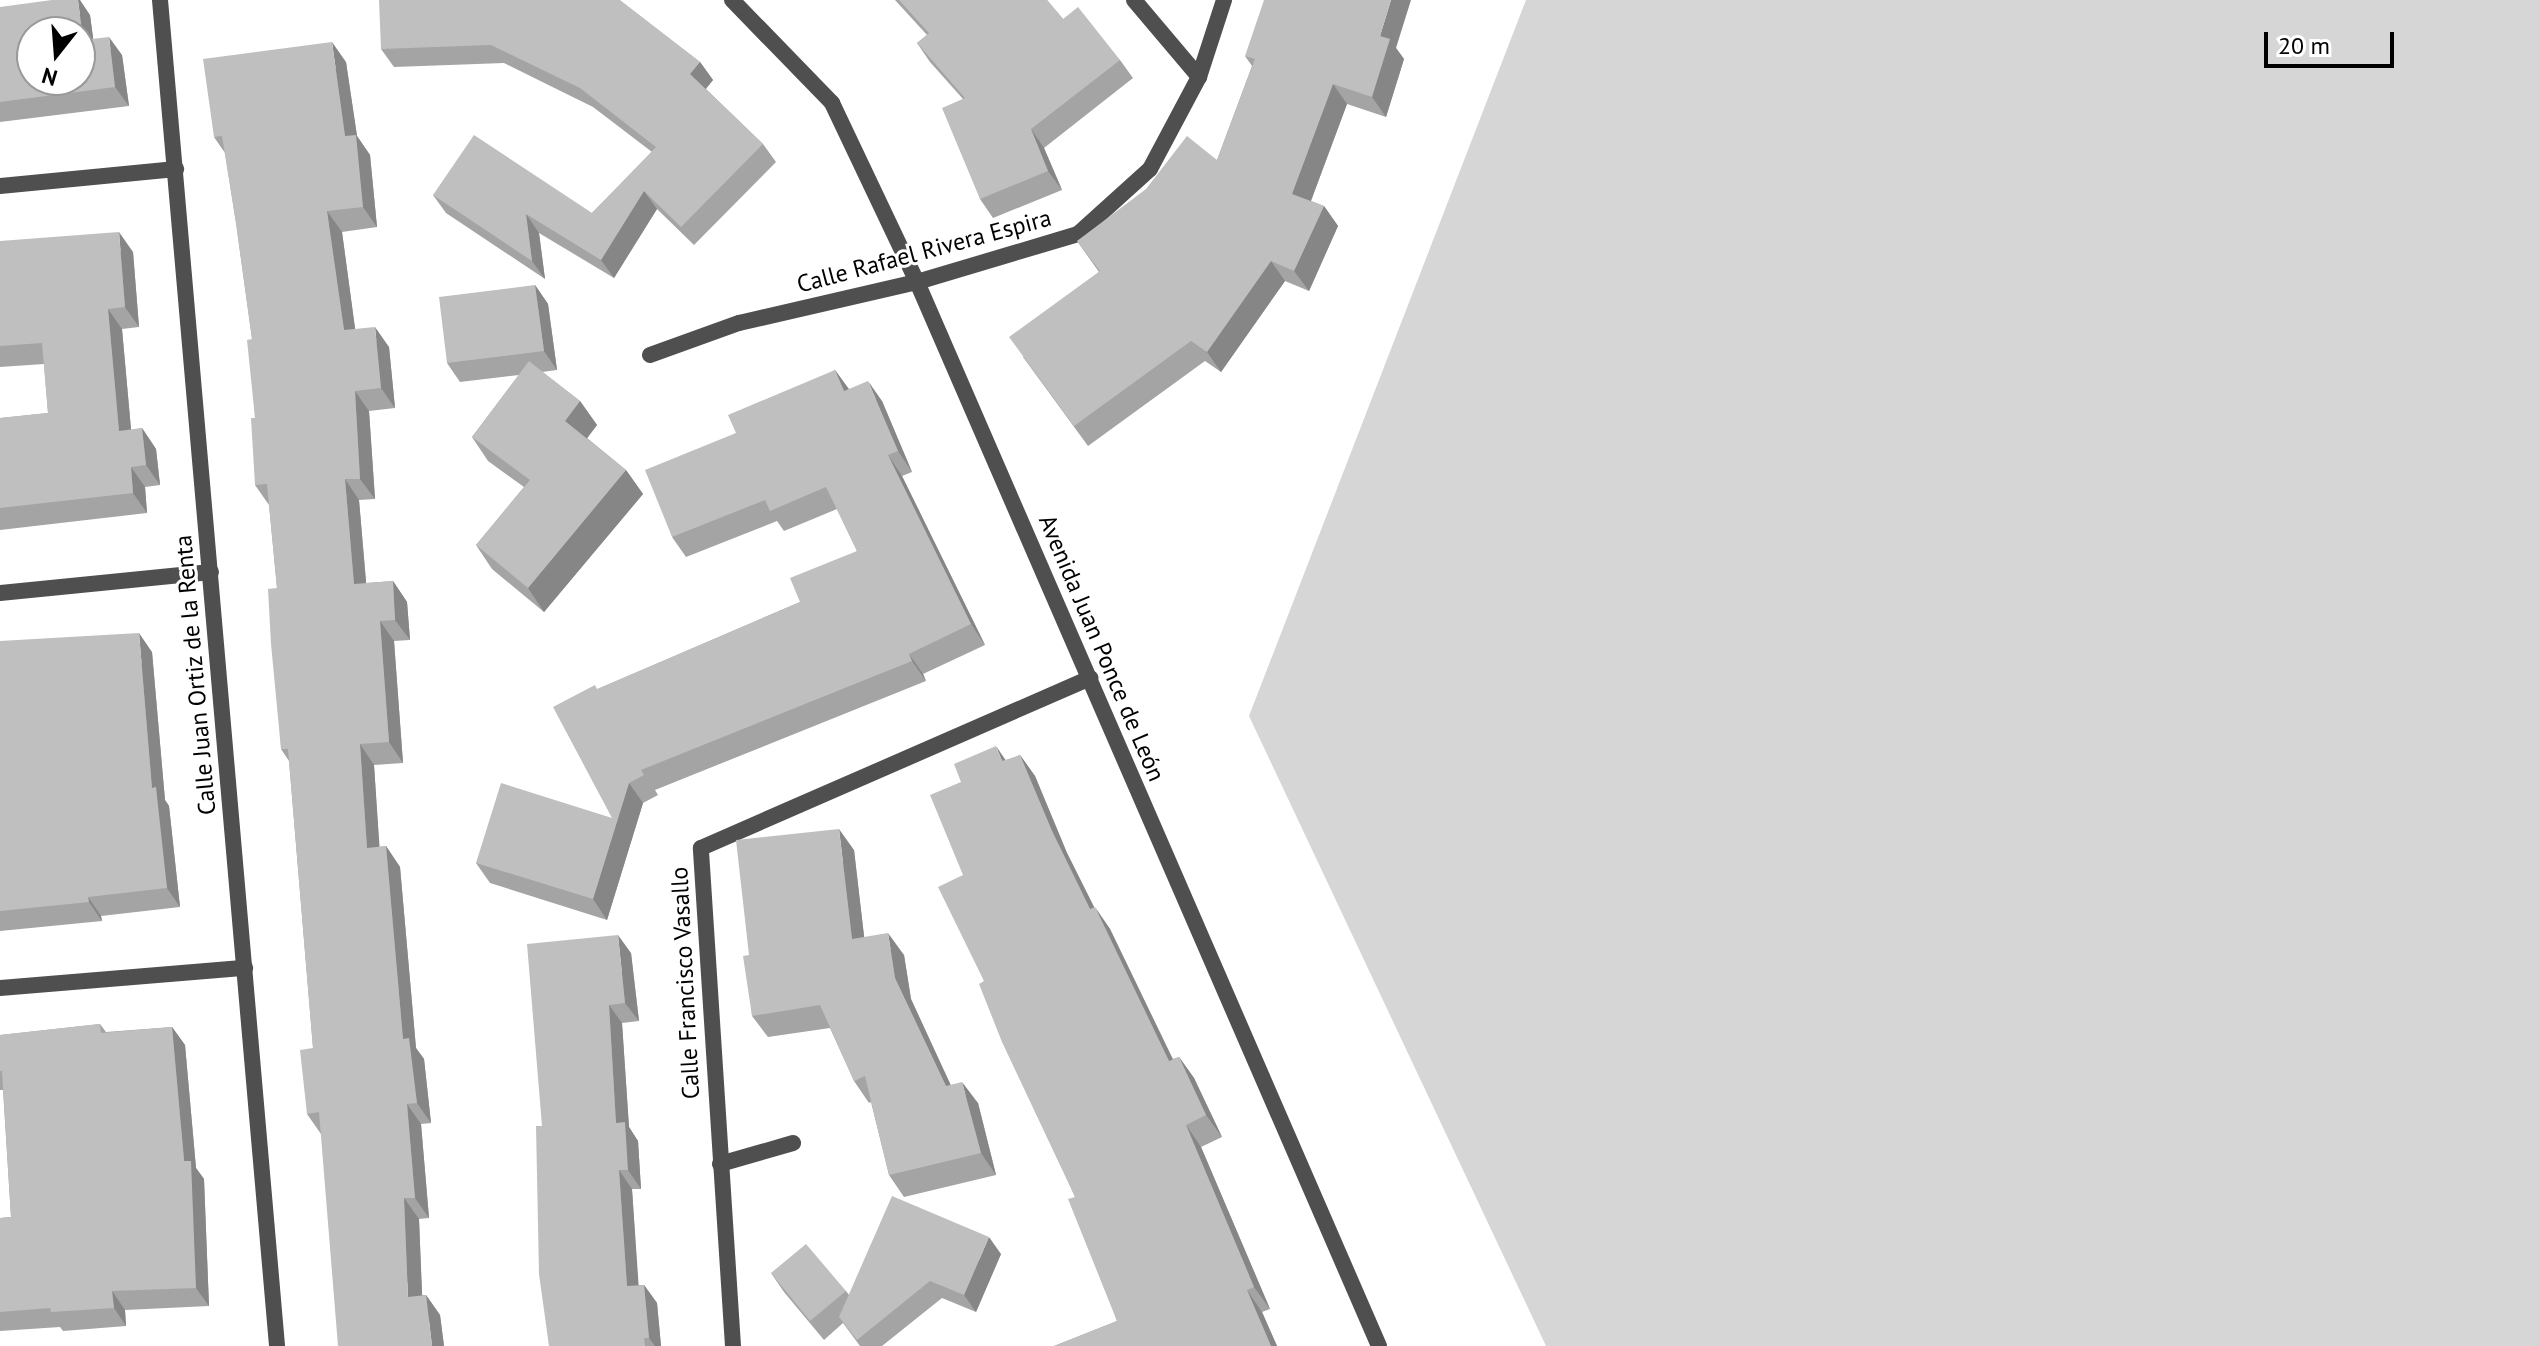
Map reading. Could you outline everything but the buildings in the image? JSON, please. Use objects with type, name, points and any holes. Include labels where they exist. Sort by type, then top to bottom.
[{"type":"street","name":"Calle Juan Ortiz de la Renta","points":[[160,0],[277,1346]]},
{"type":"street","name":"Avenida Juan Ponce de León","points":[[732,0],[832,103],[917,282],[1379,1346]]},
{"type":"street","points":[[1134,0],[1199,77]]},
{"type":"street","name":"Calle Rafael Rivera Espira","points":[[650,355],[739,323],[917,282],[1078,234],[1150,169],[1199,77],[1224,0]]},
{"type":"street","points":[[0,186],[176,169]]},
{"type":"street","points":[[0,593],[211,572]]},
{"type":"street","name":"Calle Francisco Vasallo","points":[[733,1346],[701,848],[1090,678]]},
{"type":"street","points":[[0,988],[245,968]]},
{"type":"street","points":[[720,1164],[793,1143]]},
{"type":"shaded area","points":[[1526,0],[2540,0],[2540,1346],[1546,1346],[1249,716]]}]
